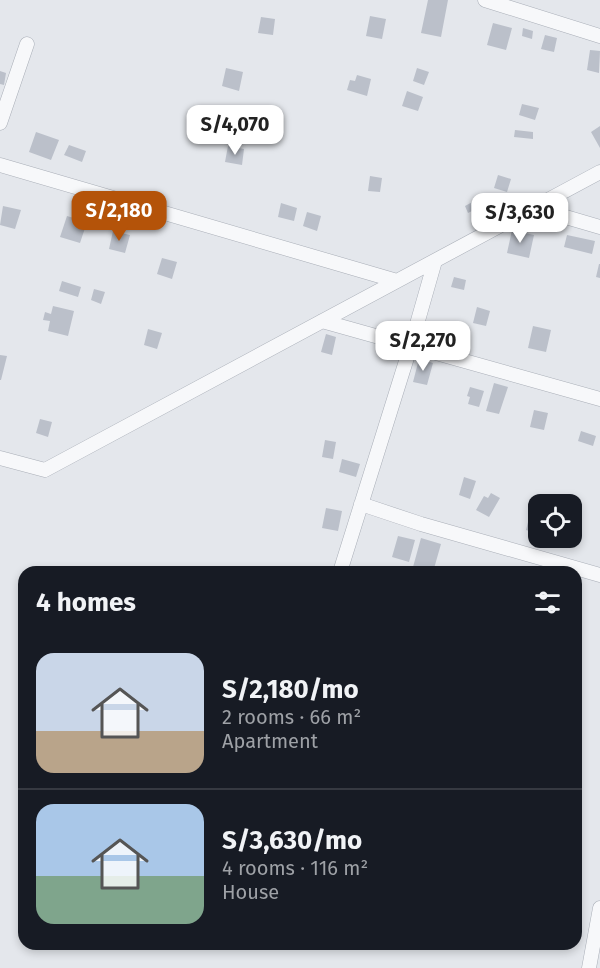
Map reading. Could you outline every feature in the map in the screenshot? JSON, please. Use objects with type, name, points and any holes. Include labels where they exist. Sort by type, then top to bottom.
[{"type":"street","points":[[485,0],[600,36]]},
{"type":"street","points":[[0,123],[27,44]]},
{"type":"street","points":[[0,165],[397,281]]},
{"type":"street","points":[[0,458],[45,470],[600,172]]},
{"type":"street","points":[[535,208],[600,226]]},
{"type":"street","points":[[342,566],[435,261]]},
{"type":"street","points":[[322,321],[600,399]]},
{"type":"street","points":[[361,504],[421,524],[568,566]]},
{"type":"street","points":[[582,570],[600,575]]},
{"type":"street","points":[[589,968],[600,908]]},
{"type":"building","points":[[428,0],[448,0],[441,37],[421,33]]},
{"type":"building","points":[[370,16],[386,19],[382,39],[366,36]]},
{"type":"building","points":[[261,17],[275,19],[273,35],[258,33]]},
{"type":"building","points":[[493,23],[512,28],[506,50],[487,45]]},
{"type":"building","points":[[523,28],[533,31],[532,39],[522,36]]},
{"type":"building","points":[[545,35],[557,38],[554,52],[541,49]]},
{"type":"building","points":[[590,50],[600,51],[599,73],[587,70]]},
{"type":"building","points":[[226,68],[243,72],[239,91],[222,86]]},
{"type":"building","points":[[417,68],[429,72],[424,85],[413,81]]},
{"type":"building","points":[[0,71],[6,73],[4,85],[0,84]]},
{"type":"building","points":[[357,75],[371,79],[367,96],[347,90],[350,80],[355,81]]},
{"type":"building","points":[[407,91],[423,97],[418,111],[402,106]]},
{"type":"building","points":[[522,104],[539,108],[535,120],[519,115]]},
{"type":"building","points":[[600,126],[600,148],[591,132]]},
{"type":"building","points":[[515,130],[533,132],[533,139],[514,137]]},
{"type":"building","points":[[36,132],[59,140],[51,160],[29,152]]},
{"type":"building","points":[[69,145],[86,151],[82,162],[64,155]]},
{"type":"building","points":[[228,146],[244,149],[242,165],[225,162]]},
{"type":"building","points":[[498,175],[511,179],[507,192],[494,188]]},
{"type":"building","points":[[370,176],[382,178],[380,192],[368,191]]},
{"type":"building","points":[[476,200],[480,207],[468,213],[465,206]]},
{"type":"building","points":[[281,203],[297,208],[294,221],[278,217]]},
{"type":"building","points":[[3,206],[21,210],[15,229],[0,225]]},
{"type":"building","points":[[307,212],[321,216],[317,231],[303,226]]},
{"type":"building","points":[[67,216],[87,222],[80,243],[60,237]]},
{"type":"building","points":[[512,230],[534,235],[529,258],[507,253]]},
{"type":"building","points":[[113,231],[130,235],[125,253],[109,249]]},
{"type":"building","points":[[567,235],[595,241],[592,254],[564,247]]},
{"type":"building","points":[[162,258],[177,262],[172,279],[157,274]]},
{"type":"building","points":[[600,264],[600,278],[596,277]]},
{"type":"building","points":[[454,277],[466,280],[464,290],[451,287]]},
{"type":"building","points":[[62,281],[81,287],[78,297],[59,291]]},
{"type":"building","points":[[94,289],[105,292],[101,304],[91,300]]},
{"type":"building","points":[[53,306],[74,311],[68,336],[48,331],[50,321],[43,320],[45,312],[51,314]]},
{"type":"building","points":[[477,307],[490,311],[486,326],[473,323]]},
{"type":"building","points":[[533,326],[551,330],[546,352],[528,348]]},
{"type":"building","points":[[148,329],[162,333],[157,349],[144,345]]},
{"type":"building","points":[[326,334],[336,337],[332,355],[321,352]]},
{"type":"building","points":[[0,355],[7,356],[1,380],[0,380]]},
{"type":"building","points":[[419,359],[433,363],[427,385],[413,382]]},
{"type":"building","points":[[494,383],[508,387],[499,414],[486,411]]},
{"type":"building","points":[[470,387],[484,391],[479,407],[468,404],[470,397],[467,396]]},
{"type":"building","points":[[534,410],[548,413],[544,430],[530,427]]},
{"type":"building","points":[[40,419],[52,422],[48,437],[36,433]]},
{"type":"building","points":[[581,431],[596,436],[593,446],[578,441]]},
{"type":"building","points":[[325,440],[336,442],[333,459],[322,457]]},
{"type":"building","points":[[342,459],[360,464],[356,477],[339,472]]},
{"type":"building","points":[[464,477],[476,481],[470,499],[459,495]]},
{"type":"building","points":[[491,493],[500,498],[489,517],[476,510],[484,496],[488,498]]},
{"type":"building","points":[[326,508],[342,511],[338,531],[322,528]]},
{"type":"building","points":[[398,536],[415,540],[409,562],[392,557]]},
{"type":"building","points":[[421,538],[441,544],[435,566],[413,566]]}]
